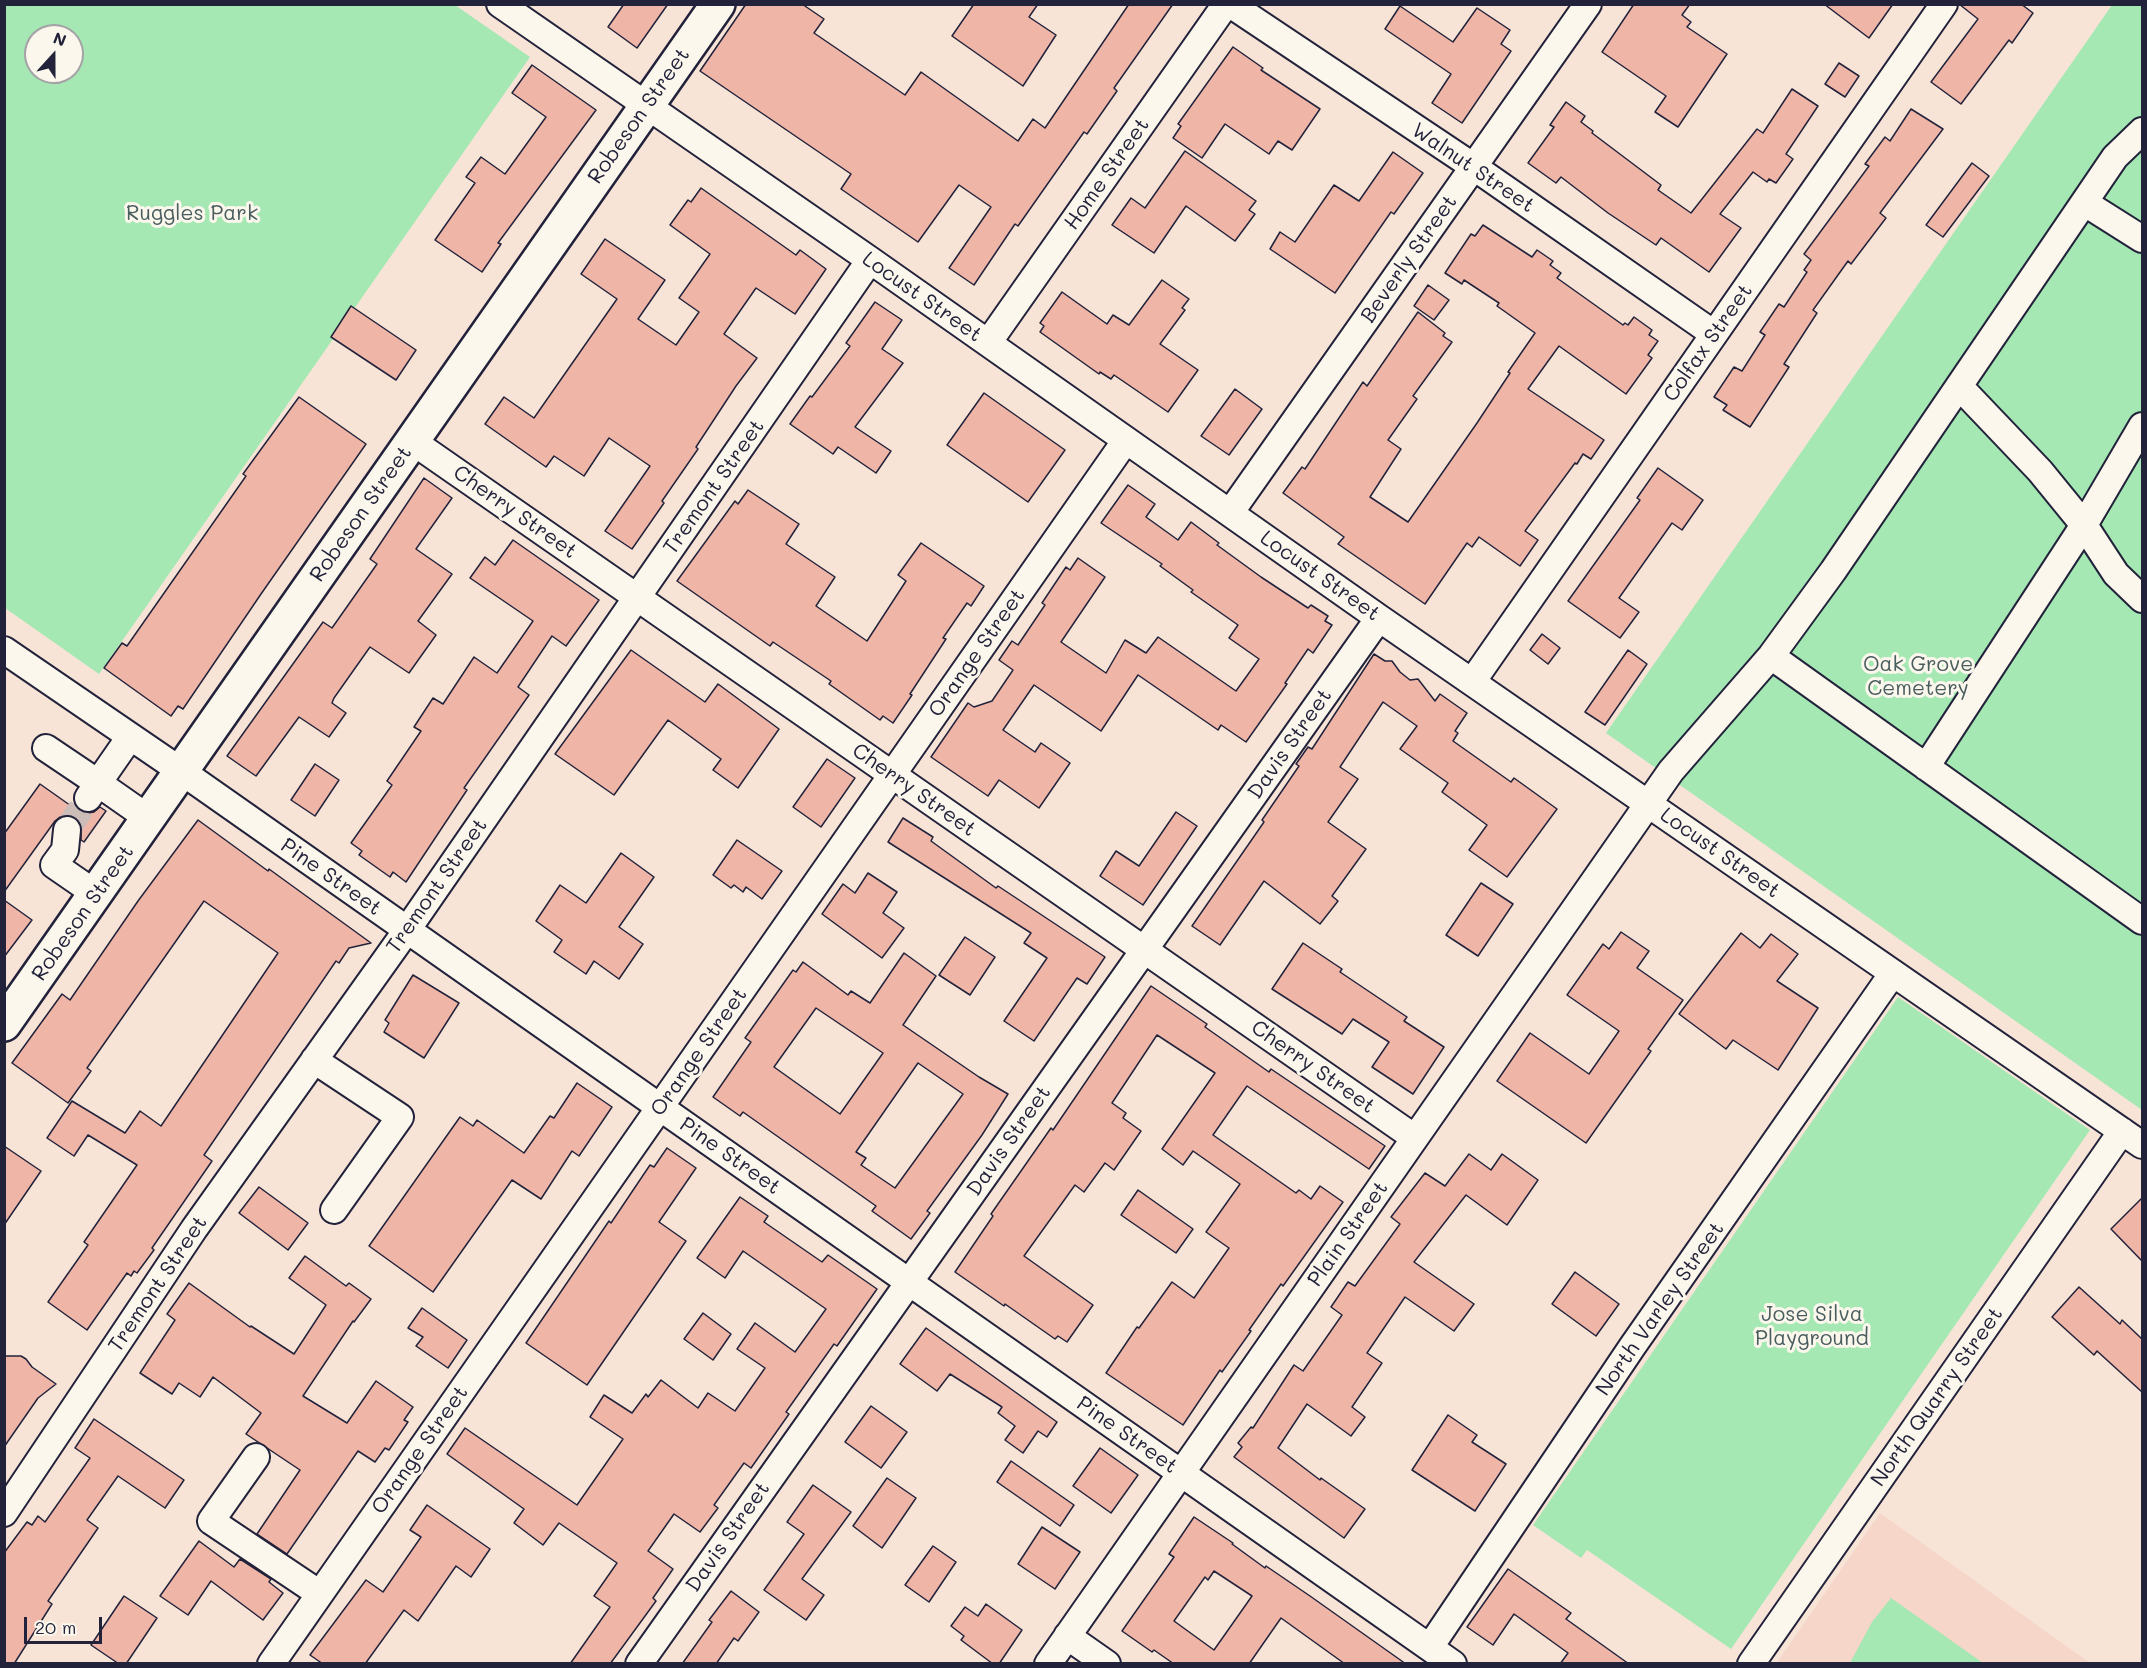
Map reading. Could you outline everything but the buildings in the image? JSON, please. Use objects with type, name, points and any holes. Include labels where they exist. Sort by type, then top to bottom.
[{"type":"main road","name":"Robeson Street","points":[[4,1024],[718,4]]},
{"type":"street","name":"Locust Street","points":[[500,4],[870,260],[1379,618],[2132,1138]]},
{"type":"street","name":"Walnut Street","points":[[1228,4],[1474,167],[1714,334]]},
{"type":"street","name":"Home Street","points":[[988,343],[1228,4]]},
{"type":"street","name":"Beverly Street","points":[[1230,513],[1588,4]]},
{"type":"street","name":"Colfax Street","points":[[1472,682],[1944,4]]},
{"type":"street","name":"Plain Street","points":[[1048,1664],[1671,771],[1771,657],[1833,571],[2115,157],[2142,131]]},
{"type":"street","points":[[2085,203],[2142,239]]},
{"type":"street","name":"Tremont Street","points":[[4,1513],[194,1229],[407,930],[870,260]]},
{"type":"street","points":[[1959,386],[2040,471],[2084,525],[2116,574],[2142,599]]},
{"type":"street","points":[[1926,767],[2084,525],[2142,426]]},
{"type":"street","name":"Orange Street","points":[[271,1664],[1126,440]]},
{"type":"street","name":"Cherry Street","points":[[412,441],[1415,1138]]},
{"type":"street","name":"Davis Street","points":[[639,1664],[1379,618]]},
{"type":"street","name":"Pine Street","points":[[4,650],[181,771],[1453,1664]]},
{"type":"street","points":[[1771,657],[2142,921]]},
{"type":"street","points":[[100,796],[130,737]]},
{"type":"street","points":[[46,748],[100,796],[148,818]]},
{"type":"street","points":[[70,840],[54,865],[96,894]]},
{"type":"street","name":"North Varley Street","points":[[1430,1647],[1632,1347],[1893,973]]},
{"type":"street","points":[[314,1060],[400,1117],[334,1210]]},
{"type":"street","name":"North Quarry Street","points":[[1751,1664],[2132,1138]]},
{"type":"street","points":[[256,1457],[211,1521],[320,1594]]},
{"type":"street","points":[[1067,1636],[1107,1664]]},
{"type":"shaded area","points":[[1880,1513],[2090,1663],[1776,1664]]},
{"type":"green space","name":"Ruggles Park","points":[[5,5],[455,5],[530,57],[99,674],[5,608]]},
{"type":"green space","name":"Oak Grove Cemetery","points":[[2112,5],[2142,5],[2142,1110],[1606,733]]},
{"type":"green space","name":"Jose Silva Playground","points":[[1898,997],[2090,1130],[1731,1649],[1587,1550],[1581,1558],[1533,1525]]},
{"type":"green space","points":[[1891,1598],[1983,1663],[1850,1663],[1872,1622]]},
{"type":"tunnel","points":[[67,830],[88,798]]}]
